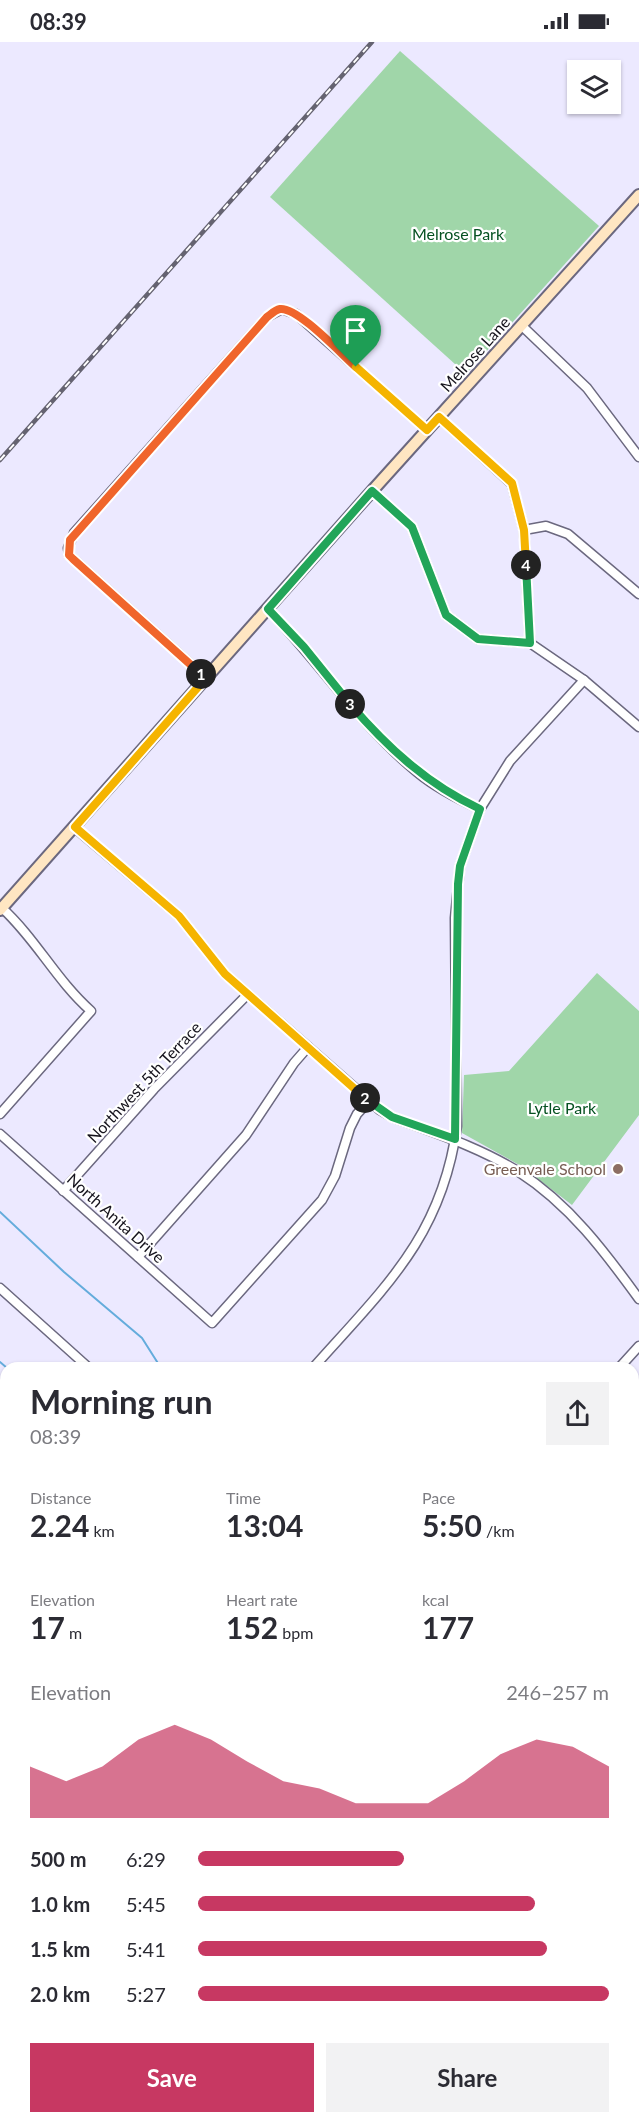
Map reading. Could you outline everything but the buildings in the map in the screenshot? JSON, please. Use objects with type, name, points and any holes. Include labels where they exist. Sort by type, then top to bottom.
[{"type":"street","name":"Melrose Lane","points":[[1,909],[372,491],[639,195]]},
{"type":"street","points":[[206,678],[69,555],[68,548],[74,533],[267,317],[282,309],[296,314],[427,430]]},
{"type":"street","points":[[521,325],[587,388],[639,457]]},
{"type":"street","points":[[439,417],[512,483],[524,530],[530,643]]},
{"type":"street","points":[[372,491],[412,527],[446,615],[478,639],[530,643],[584,680],[639,728]]},
{"type":"street","points":[[524,530],[546,526],[568,534],[639,594]]},
{"type":"street","points":[[268,609],[304,647],[387,745],[418,773],[450,795],[480,809]]},
{"type":"street","points":[[318,1362],[398,1272],[417,1246],[440,1201],[455,1139],[460,866],[480,809],[510,761],[584,680]]},
{"type":"street","points":[[75,827],[179,916],[219,968],[369,1101],[392,1117],[455,1139],[501,1162],[536,1185],[589,1232],[639,1299]]},
{"type":"street","points":[[0,1113],[90,1011],[69,991],[36,942],[1,909]]},
{"type":"street","name":"Northwest 5th Terrace","points":[[63,1191],[154,1089],[247,995]]},
{"type":"street","points":[[138,1257],[246,1135],[294,1063],[308,1047]]},
{"type":"street","name":"North Anita Drive","points":[[0,1134],[212,1323],[322,1200],[335,1176],[353,1121],[369,1101]]},
{"type":"street","points":[[0,1288],[82,1362]]},
{"type":"street","points":[[624,1362],[639,1346]]},
{"type":"green space","name":"Melrose Park","points":[[400,51],[599,226],[466,374],[270,197]]},
{"type":"green space","name":"Lytle Park","points":[[597,973],[639,1011],[639,1115],[572,1205],[521,1166],[462,1133],[464,1075],[509,1071]]},
{"type":"waterway","points":[[0,1212],[64,1272],[142,1338],[157,1362]]},
{"type":"railway","points":[[0,460],[372,42]]},
{"type":"place","name":"Greenvale School","points":[[618,1169]]},
{"type":"route","points":[[282,309],[296,314],[356,367],[427,430],[439,417],[512,483],[524,530],[530,643],[478,639],[446,615],[435,592],[412,527],[372,491],[268,609],[304,647],[387,745],[418,773],[450,795],[480,809],[460,866],[458,884],[456,918],[458,1103],[455,1139],[392,1117],[369,1101],[225,974],[179,916],[131,878],[75,827],[206,678],[69,555],[68,548],[74,533],[267,317],[276,310],[282,309]]}]
